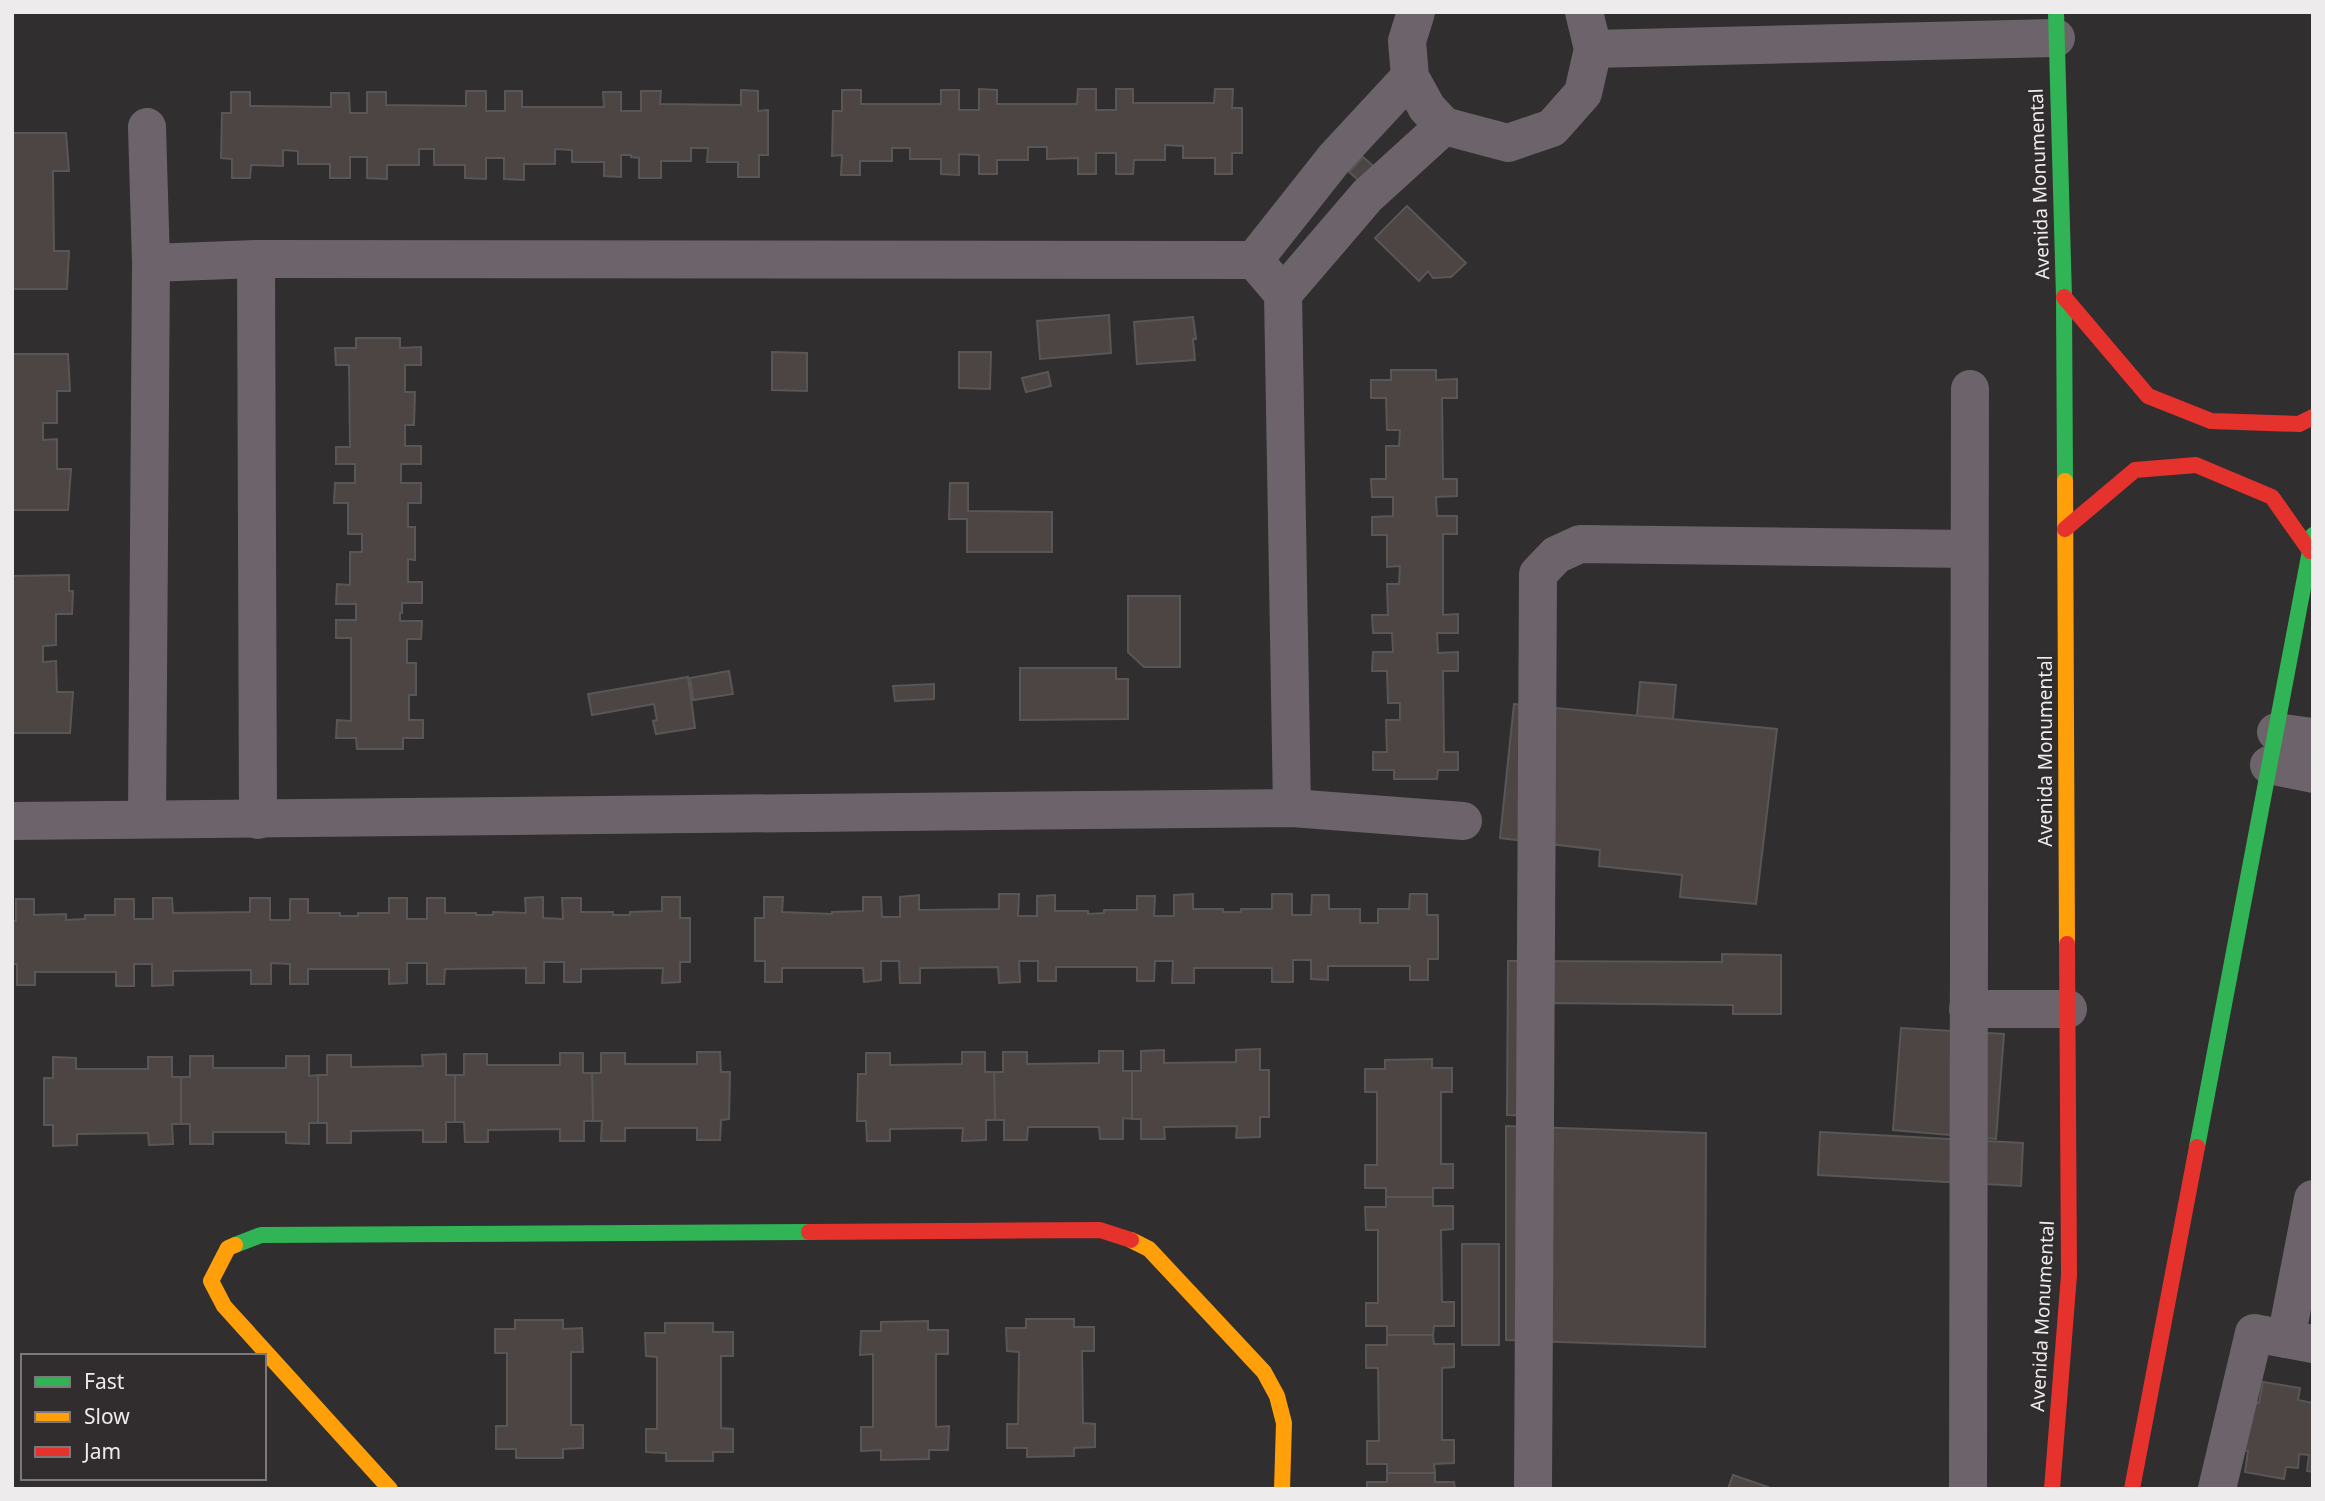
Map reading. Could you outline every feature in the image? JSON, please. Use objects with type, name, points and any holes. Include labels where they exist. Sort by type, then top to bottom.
[{"type":"street","points":[[1416,12],[1407,41],[1410,77],[1427,108],[1444,126],[1508,143],[1552,128],[1583,93],[1593,49],[1584,12]]},
{"type":"street","points":[[1593,49],[2056,25]]},
{"type":"street","name":"Avenida Monumental","points":[[2052,1489],[2069,1275],[2064,297],[2056,25]]},
{"type":"street","points":[[1254,260],[1334,159],[1410,77]]},
{"type":"street","points":[[1283,294],[1367,196],[1444,126]]},
{"type":"street","points":[[147,127],[151,263],[147,819]]},
{"type":"street","points":[[256,259],[258,820]]},
{"type":"street","points":[[151,263],[256,259],[1254,260],[1283,294],[1292,808]]},
{"type":"street","points":[[2064,297],[2148,396],[2211,421],[2299,424],[2313,417]]},
{"type":"street","points":[[1968,1489],[1970,389]]},
{"type":"street","points":[[2065,529],[2134,470],[2196,465],[2272,497],[2311,543],[2132,1489]]},
{"type":"street","points":[[1533,1489],[1538,574],[1556,555],[1580,544],[1969,549]]},
{"type":"street","points":[[2273,749],[2313,737]]},
{"type":"street","points":[[2273,749],[2313,774]]},
{"type":"street","points":[[12,821],[1292,808],[1463,821]]},
{"type":"street","points":[[1968,1009],[2068,1009]]},
{"type":"street","points":[[2217,1489],[2254,1333],[2300,1342],[2313,1199]]},
{"type":"street","points":[[390,1489],[224,1306],[211,1281],[228,1248],[261,1235],[1100,1230],[1128,1238],[1149,1249],[1264,1372],[1277,1396],[1284,1423],[1282,1489]]},
{"type":"building","points":[[979,89],[997,90],[997,104],[1077,104],[1078,89],[1096,89],[1096,110],[1116,110],[1116,89],[1133,89],[1133,103],[1214,103],[1215,89],[1233,89],[1232,108],[1242,108],[1242,153],[1232,153],[1232,174],[1215,174],[1215,158],[1183,158],[1183,146],[1165,145],[1165,160],[1134,160],[1133,174],[1116,174],[1116,153],[1096,153],[1096,174],[1078,174],[1078,158],[1047,159],[1047,147],[1028,147],[1028,160],[997,160],[997,174],[979,174],[979,155],[959,154],[959,175],[941,174],[941,159],[910,159],[910,148],[892,148],[892,161],[860,161],[860,175],[841,175],[842,155],[832,156],[833,111],[842,111],[842,90],[861,90],[861,104],[941,104],[941,90],[959,90],[959,110],[979,110]]},
{"type":"building","points":[[741,90],[758,91],[758,111],[768,110],[768,155],[759,155],[759,177],[738,177],[738,162],[707,162],[708,148],[691,148],[691,161],[661,161],[661,178],[639,178],[639,158],[631,155],[621,155],[621,177],[604,176],[604,162],[572,162],[572,150],[555,149],[555,164],[524,164],[524,180],[504,179],[504,158],[486,158],[486,179],[465,178],[465,165],[434,165],[434,149],[419,149],[419,165],[387,165],[387,179],[367,178],[367,157],[350,157],[350,178],[330,178],[330,164],[298,164],[298,151],[283,150],[283,166],[251,165],[250,178],[232,178],[232,159],[221,158],[222,113],[231,113],[231,92],[250,92],[250,106],[331,107],[331,93],[349,93],[350,113],[367,113],[367,92],[386,92],[386,105],[466,106],[466,91],[486,91],[486,111],[505,111],[505,91],[522,91],[522,107],[604,107],[603,92],[621,92],[621,111],[641,111],[641,91],[661,91],[660,104],[741,105]]},
{"type":"building","points":[[12,133],[66,133],[69,171],[53,171],[54,251],[69,251],[67,289],[12,289]]},
{"type":"building","points":[[1363,157],[1379,171],[1365,186],[1349,172]]},
{"type":"building","points":[[1407,206],[1466,263],[1451,277],[1433,278],[1428,271],[1419,281],[1375,238]]},
{"type":"building","points":[[1109,315],[1111,353],[1040,359],[1037,321]]},
{"type":"building","points":[[1193,317],[1195,360],[1137,364],[1134,322]]},
{"type":"building","points":[[356,338],[400,338],[400,348],[421,347],[421,365],[405,365],[405,392],[415,392],[414,425],[405,425],[405,446],[421,446],[421,464],[401,464],[401,483],[421,483],[421,503],[408,503],[408,527],[415,527],[415,560],[408,559],[408,582],[422,582],[422,603],[402,603],[400,621],[422,621],[421,639],[407,639],[407,663],[416,663],[416,695],[409,695],[409,720],[423,720],[423,738],[403,738],[403,749],[357,749],[356,738],[336,738],[337,720],[351,721],[351,638],[336,638],[336,620],[356,620],[356,604],[336,604],[337,584],[350,585],[350,552],[362,552],[362,534],[348,534],[348,503],[334,503],[335,483],[355,483],[355,464],[336,464],[336,447],[350,447],[349,365],[336,365],[335,348],[356,348]]},
{"type":"building","points":[[772,352],[807,353],[807,391],[772,390]]},
{"type":"building","points":[[959,352],[991,352],[990,389],[959,388]]},
{"type":"building","points":[[12,354],[68,354],[70,391],[57,391],[57,423],[43,423],[43,440],[57,439],[57,469],[71,469],[68,510],[12,510]]},
{"type":"building","points":[[1391,370],[1436,370],[1436,380],[1457,379],[1457,398],[1442,398],[1443,479],[1457,479],[1457,496],[1436,497],[1437,516],[1457,516],[1457,534],[1443,534],[1443,615],[1458,614],[1458,633],[1437,633],[1438,653],[1458,652],[1458,671],[1443,671],[1444,752],[1458,752],[1458,770],[1438,770],[1437,779],[1394,779],[1394,770],[1373,770],[1373,752],[1387,752],[1386,720],[1400,720],[1400,703],[1388,703],[1387,671],[1372,671],[1373,652],[1393,652],[1392,633],[1373,633],[1372,615],[1388,615],[1387,584],[1399,584],[1400,566],[1387,567],[1387,535],[1372,535],[1372,517],[1393,516],[1393,497],[1372,497],[1371,479],[1386,479],[1386,446],[1399,446],[1400,430],[1387,430],[1386,398],[1371,398],[1371,380],[1391,380]]},
{"type":"building","points":[[1048,372],[1051,386],[1026,392],[1022,378]]},
{"type":"building","points":[[950,483],[968,483],[968,511],[1052,512],[1052,552],[967,552],[967,519],[949,519]]},
{"type":"building","points":[[69,575],[69,591],[73,591],[72,614],[56,614],[56,645],[43,646],[43,662],[56,661],[57,692],[73,692],[70,733],[12,733],[12,576]]},
{"type":"building","points":[[1128,596],[1180,596],[1180,667],[1144,667],[1128,652]]},
{"type":"building","points":[[1020,668],[1116,668],[1116,679],[1128,679],[1128,719],[1020,720]]},
{"type":"building","points":[[729,671],[733,694],[693,700],[690,678]]},
{"type":"building","points":[[688,677],[695,728],[656,734],[653,721],[657,720],[654,704],[592,715],[588,694]]},
{"type":"building","points":[[1640,682],[1676,685],[1673,719],[1637,716]]},
{"type":"building","points":[[934,684],[934,699],[895,701],[893,686]]},
{"type":"building","points":[[1514,704],[1777,729],[1756,904],[1680,897],[1682,875],[1599,866],[1600,850],[1500,838]]},
{"type":"building","points":[[999,894],[1019,894],[1018,916],[1037,916],[1037,896],[1055,895],[1055,911],[1088,911],[1088,914],[1104,913],[1104,910],[1137,910],[1137,896],[1155,896],[1154,916],[1174,916],[1174,895],[1193,894],[1193,909],[1241,912],[1241,909],[1272,909],[1272,894],[1292,894],[1292,915],[1311,915],[1312,895],[1329,895],[1329,909],[1360,909],[1360,923],[1378,923],[1378,909],[1409,909],[1410,894],[1427,894],[1427,915],[1438,915],[1438,959],[1428,959],[1428,980],[1410,980],[1410,966],[1328,966],[1328,980],[1311,979],[1311,960],[1293,960],[1293,982],[1272,982],[1272,968],[1194,968],[1194,983],[1172,983],[1173,961],[1155,961],[1154,981],[1137,981],[1137,967],[1056,967],[1056,981],[1038,981],[1038,961],[1019,961],[1020,982],[999,983],[998,967],[920,968],[920,983],[900,983],[899,961],[881,961],[881,980],[864,982],[863,968],[782,968],[782,982],[765,982],[765,961],[755,961],[755,918],[764,918],[764,897],[783,897],[782,912],[832,914],[863,911],[863,897],[881,897],[882,917],[900,917],[900,897],[919,895],[919,910],[999,909]]},
{"type":"building","points":[[543,897],[543,918],[563,919],[562,898],[581,898],[581,912],[630,915],[630,912],[662,911],[662,897],[680,897],[680,918],[690,918],[690,962],[680,962],[680,982],[662,983],[663,968],[581,969],[581,982],[564,982],[564,962],[544,962],[544,983],[526,983],[526,968],[445,969],[444,984],[427,984],[427,963],[407,963],[407,983],[389,984],[389,969],[308,969],[308,984],[290,984],[290,964],[271,963],[271,984],[251,984],[251,970],[173,971],[173,985],[152,986],[152,964],[134,964],[134,986],[116,986],[116,972],[35,972],[35,985],[17,985],[17,964],[12,964],[12,921],[16,921],[16,899],[34,899],[34,915],[66,914],[66,920],[85,919],[85,915],[115,915],[115,899],[134,899],[134,919],[153,919],[153,898],[172,898],[173,913],[250,912],[250,898],[270,898],[270,920],[290,920],[290,899],[308,899],[308,913],[358,916],[358,913],[389,913],[389,898],[407,898],[407,919],[427,919],[427,898],[445,898],[445,913],[493,915],[493,912],[526,913],[525,898]]},
{"type":"building","points":[[1722,954],[1781,955],[1781,1014],[1733,1014],[1733,1005],[1551,1003],[1549,1116],[1507,1115],[1508,961],[1722,962]]},
{"type":"building","points":[[1901,1028],[2004,1034],[1996,1139],[1893,1130]]},
{"type":"building","points":[[1260,1049],[1260,1070],[1269,1070],[1269,1117],[1260,1117],[1260,1137],[1236,1138],[1237,1126],[1164,1127],[1165,1139],[1141,1139],[1141,1119],[1132,1119],[1132,1071],[1141,1071],[1141,1051],[1164,1050],[1164,1063],[1236,1062],[1236,1050]]},
{"type":"building","points":[[1099,1051],[1123,1051],[1123,1071],[1132,1071],[1132,1119],[1123,1118],[1123,1139],[1100,1139],[1099,1127],[1028,1127],[1027,1140],[1004,1140],[1004,1120],[995,1120],[994,1072],[1003,1072],[1003,1052],[1027,1052],[1027,1064],[1099,1063]]},
{"type":"building","points":[[697,1052],[720,1052],[721,1072],[730,1072],[729,1119],[721,1120],[720,1140],[697,1140],[697,1128],[625,1128],[625,1141],[601,1141],[602,1121],[593,1121],[592,1073],[601,1073],[601,1053],[625,1053],[625,1064],[697,1064]]},
{"type":"building","points":[[962,1052],[985,1052],[985,1072],[994,1072],[995,1120],[986,1120],[986,1140],[962,1141],[963,1128],[890,1129],[890,1141],[867,1141],[866,1121],[857,1121],[858,1074],[866,1074],[866,1053],[890,1053],[890,1065],[962,1064]]},
{"type":"building","points":[[560,1053],[583,1053],[583,1073],[592,1073],[593,1121],[584,1121],[584,1141],[560,1141],[560,1129],[488,1130],[488,1142],[465,1142],[464,1122],[455,1122],[455,1075],[464,1075],[464,1054],[487,1054],[487,1065],[560,1065]]},
{"type":"building","points":[[446,1054],[446,1075],[455,1075],[455,1122],[446,1122],[446,1142],[423,1142],[423,1130],[351,1131],[351,1143],[327,1143],[327,1123],[318,1123],[318,1075],[327,1075],[327,1055],[351,1055],[351,1067],[423,1066],[422,1055]]},
{"type":"building","points":[[190,1056],[213,1056],[213,1068],[286,1068],[286,1056],[309,1056],[309,1076],[318,1075],[318,1123],[309,1123],[309,1144],[286,1143],[286,1132],[213,1132],[213,1144],[190,1144],[190,1124],[181,1124],[181,1077],[190,1077]]},
{"type":"building","points":[[53,1057],[76,1058],[76,1069],[148,1069],[148,1057],[172,1057],[172,1077],[181,1077],[181,1124],[172,1124],[173,1144],[149,1145],[148,1133],[77,1134],[77,1145],[53,1146],[53,1125],[44,1125],[44,1078],[53,1078]]},
{"type":"building","points":[[1432,1059],[1432,1068],[1452,1068],[1452,1092],[1441,1092],[1441,1164],[1453,1164],[1453,1188],[1433,1188],[1433,1197],[1386,1197],[1386,1188],[1365,1188],[1365,1165],[1377,1165],[1377,1092],[1365,1092],[1365,1069],[1385,1069],[1385,1060]]},
{"type":"building","points":[[1506,1126],[1706,1133],[1705,1347],[1506,1340]]},
{"type":"building","points":[[1820,1132],[2023,1143],[2021,1186],[1818,1175]]},
{"type":"building","points":[[1386,1197],[1433,1197],[1433,1206],[1453,1206],[1453,1229],[1441,1230],[1442,1302],[1454,1302],[1454,1326],[1434,1326],[1433,1335],[1387,1335],[1387,1326],[1366,1326],[1366,1303],[1378,1303],[1378,1230],[1366,1230],[1365,1207],[1386,1207]]},
{"type":"building","points":[[1462,1244],[1499,1244],[1499,1345],[1462,1345]]},
{"type":"building","points":[[1026,1319],[1074,1319],[1074,1327],[1094,1327],[1094,1351],[1082,1351],[1083,1423],[1095,1424],[1095,1447],[1074,1448],[1074,1456],[1027,1457],[1027,1448],[1007,1448],[1007,1424],[1018,1424],[1019,1352],[1007,1351],[1006,1328],[1026,1328]]},
{"type":"building","points":[[515,1320],[563,1320],[563,1329],[582,1328],[583,1352],[571,1352],[571,1425],[583,1425],[583,1448],[563,1449],[563,1458],[516,1458],[516,1449],[496,1449],[496,1426],[507,1426],[507,1353],[495,1353],[495,1329],[515,1329]]},
{"type":"building","points":[[928,1321],[928,1330],[948,1330],[948,1354],[936,1354],[936,1427],[949,1426],[948,1450],[929,1450],[929,1459],[881,1460],[881,1450],[861,1451],[861,1427],[873,1427],[873,1354],[860,1355],[861,1331],[881,1331],[881,1322]]},
{"type":"building","points":[[665,1323],[713,1323],[713,1332],[733,1332],[733,1356],[721,1356],[721,1428],[733,1429],[733,1452],[713,1452],[713,1461],[666,1461],[666,1453],[646,1452],[646,1429],[657,1429],[657,1357],[646,1356],[645,1333],[665,1333]]},
{"type":"building","points":[[1387,1335],[1433,1335],[1434,1344],[1454,1344],[1454,1367],[1442,1368],[1442,1440],[1454,1440],[1454,1463],[1434,1464],[1435,1473],[1387,1473],[1387,1464],[1367,1464],[1367,1441],[1379,1441],[1378,1368],[1366,1368],[1366,1345],[1387,1345]]},
{"type":"building","points":[[2263,1382],[2300,1388],[2298,1400],[2313,1403],[2313,1472],[2307,1471],[2309,1455],[2299,1454],[2298,1468],[2286,1467],[2284,1479],[2245,1472],[2248,1451],[2241,1450],[2249,1401],[2259,1403]]},
{"type":"building","points":[[1387,1473],[1435,1473],[1435,1482],[1454,1482],[1455,1489],[1367,1489],[1367,1482],[1387,1482]]},
{"type":"building","points":[[1733,1475],[1768,1487],[1728,1489]]},
{"type":"traffic: fast","points":[[2056,12],[2064,297],[2065,481]]},
{"type":"traffic: fast","points":[[2197,1147],[2313,535]]},
{"type":"traffic: fast","points":[[235,1245],[261,1235],[809,1232]]},
{"type":"traffic: slow","points":[[2065,481],[2067,944]]},
{"type":"traffic: slow","points":[[1131,1240],[1149,1249],[1264,1372],[1277,1396],[1284,1423],[1282,1489]]},
{"type":"traffic: slow","points":[[235,1245],[228,1248],[211,1281],[224,1306],[390,1489]]},
{"type":"traffic: jam","points":[[2064,297],[2148,396],[2211,421],[2299,424],[2313,417]]},
{"type":"traffic: jam","points":[[2065,529],[2135,470],[2196,465],[2272,497],[2310,551]]},
{"type":"traffic: jam","points":[[2052,1489],[2069,1275],[2067,944]]},
{"type":"traffic: jam","points":[[2132,1489],[2197,1147]]},
{"type":"traffic: jam","points":[[809,1232],[1100,1230],[1131,1240]]}]
